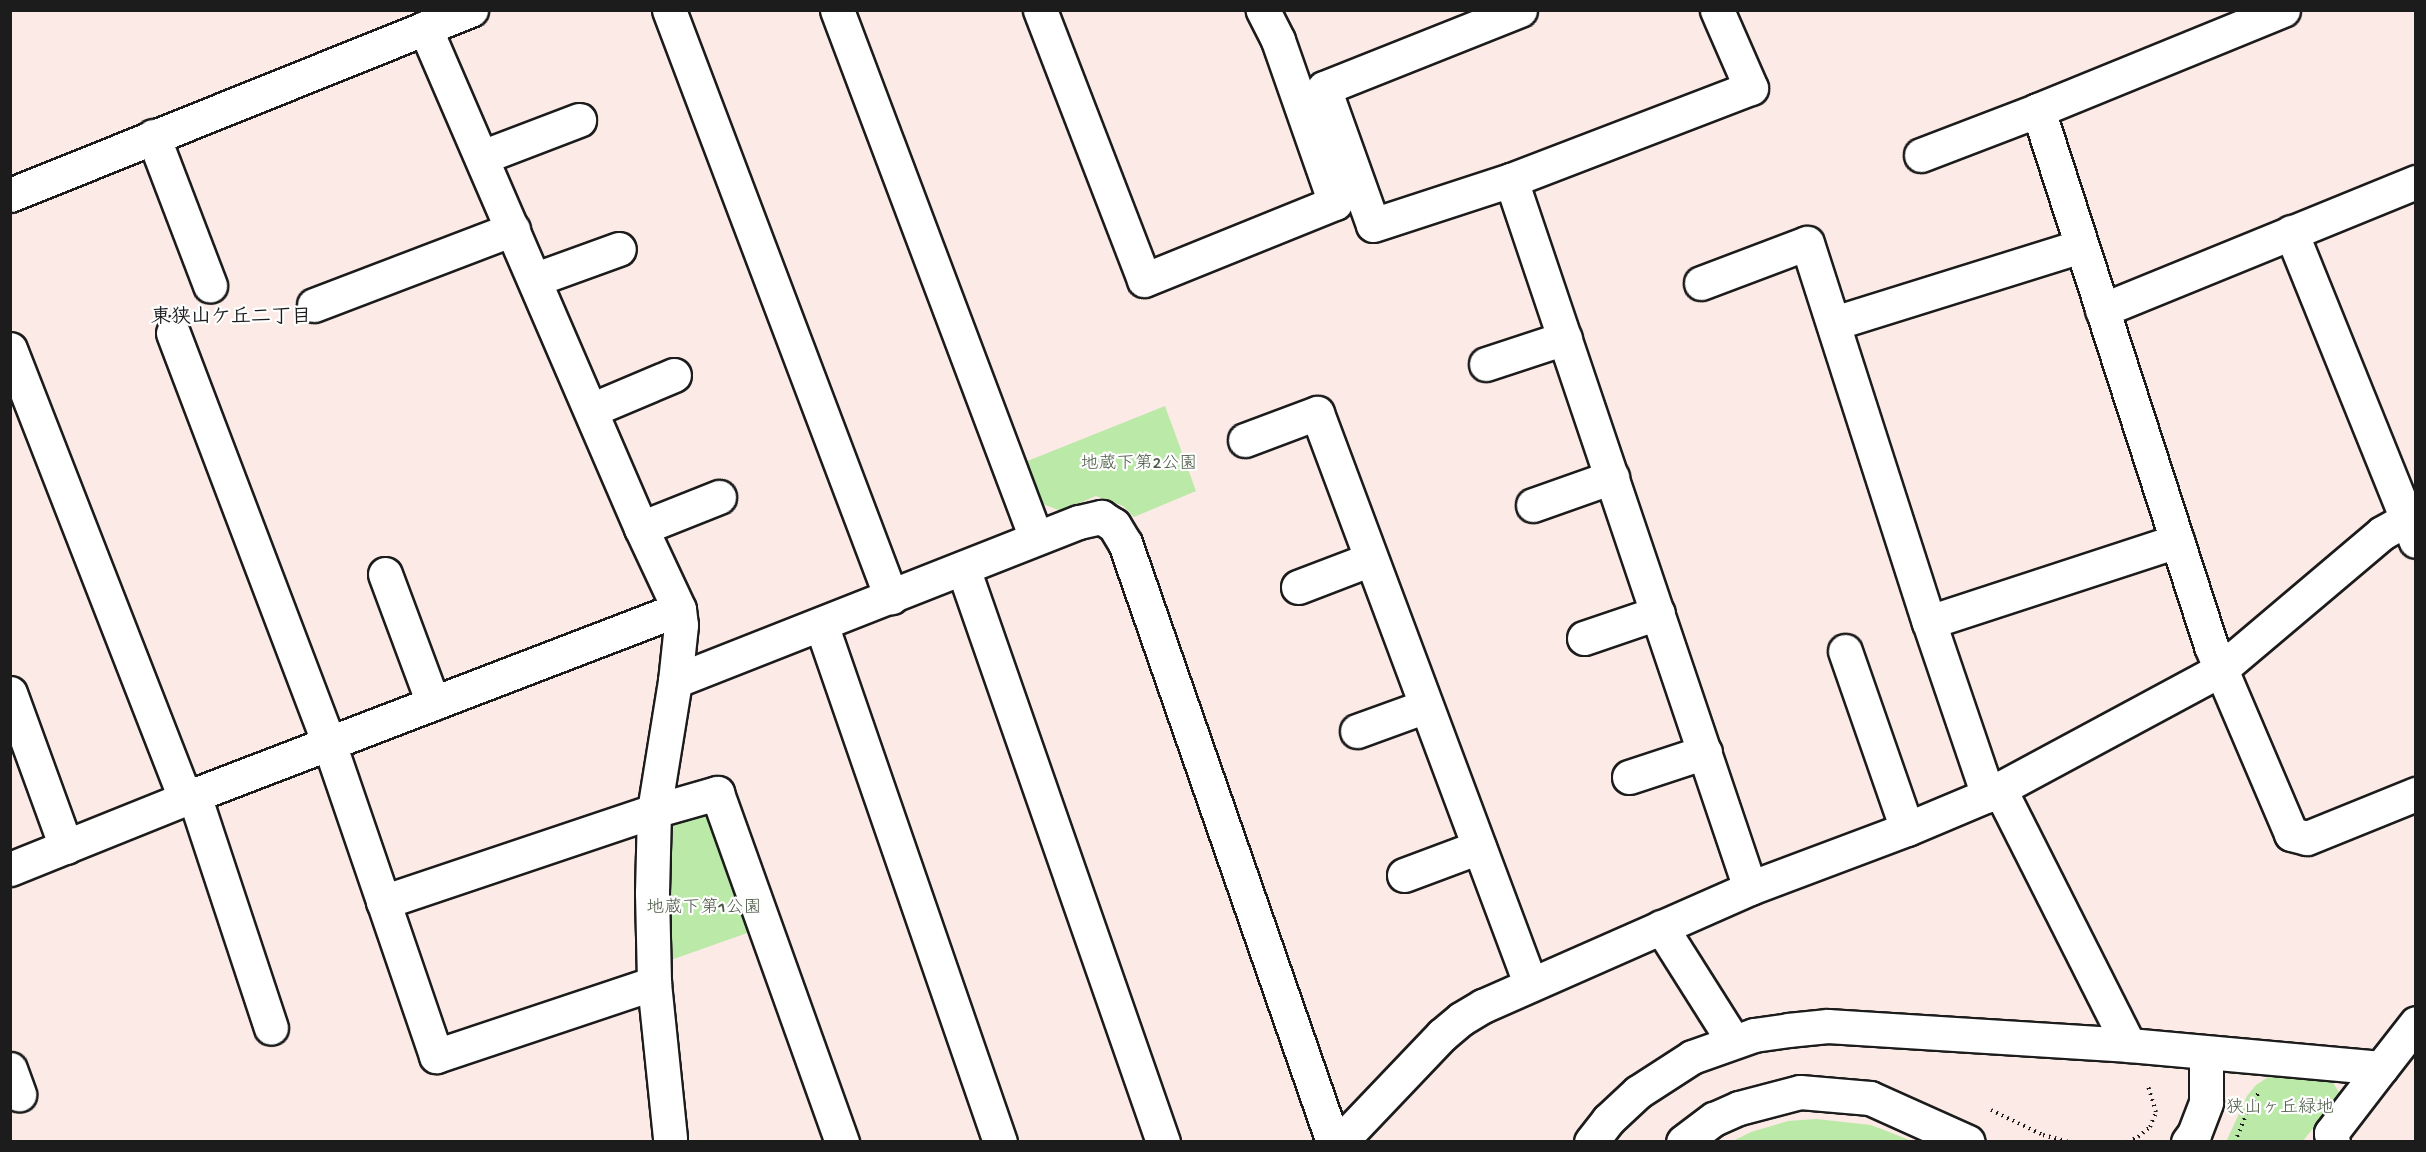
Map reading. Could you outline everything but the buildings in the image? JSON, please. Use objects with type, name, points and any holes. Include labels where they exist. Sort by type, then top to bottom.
[{"type":"street","points":[[10,195],[471,10]]},
{"type":"street","points":[[669,10],[891,597]]},
{"type":"street","points":[[837,10],[1036,538]]},
{"type":"street","points":[[1040,10],[1144,280],[1335,203],[1278,40],[1263,10]]},
{"type":"street","points":[[1520,10],[1324,88],[1373,225],[1511,180],[1751,88],[1717,10]]},
{"type":"street","points":[[1922,155],[2283,10]]},
{"type":"street","points":[[425,28],[536,279],[641,528],[679,609],[681,625],[675,681],[654,811],[652,893],[654,983],[670,1138]]},
{"type":"street","points":[[2038,110],[2220,670],[2291,834],[2307,838],[2415,794]]},
{"type":"street","points":[[482,157],[579,120]]},
{"type":"street","points":[[153,136],[210,285]]},
{"type":"street","points":[[1511,180],[1750,888]]},
{"type":"street","points":[[2102,310],[2415,182]]},
{"type":"street","points":[[314,305],[513,229]]},
{"type":"street","points":[[1340,1142],[1461,1019],[1530,983],[1750,888],[1907,829],[1994,791],[2220,670],[2382,533],[2412,525],[2291,232]]},
{"type":"street","points":[[1701,283],[1807,243],[1929,622],[1994,791],[2129,1046]]},
{"type":"street","points":[[1834,323],[2081,246]]},
{"type":"street","points":[[536,279],[619,249]]},
{"type":"street","points":[[173,333],[328,743],[436,1056],[654,983]]},
{"type":"street","points":[[1486,364],[1565,338]]},
{"type":"street","points":[[10,349],[190,797],[271,1028]]},
{"type":"street","points":[[591,410],[674,375]]},
{"type":"street","points":[[1245,440],[1317,413],[1530,983]]},
{"type":"street","points":[[1533,505],[1612,477]]},
{"type":"street","points":[[641,528],[719,497]]},
{"type":"street","points":[[675,681],[1036,538],[1101,517],[1114,525],[1125,543],[1333,1142]]},
{"type":"street","points":[[1929,622],[2177,541]]},
{"type":"street","points":[[1298,586],[1371,559]]},
{"type":"street","points":[[963,568],[1163,1142]]},
{"type":"street","points":[[385,574],[433,703]]},
{"type":"street","points":[[10,869],[328,743],[679,609]]},
{"type":"street","points":[[1584,638],[1658,613]]},
{"type":"street","points":[[821,624],[1000,1142]]},
{"type":"street","points":[[1845,651],[1907,829]]},
{"type":"street","points":[[10,693],[66,847]]},
{"type":"street","points":[[1357,731],[1426,706]]},
{"type":"street","points":[[1629,777],[1705,752]]},
{"type":"street","points":[[383,902],[654,811],[717,793],[842,1142]]},
{"type":"street","points":[[1404,875],[1479,847]]},
{"type":"street","points":[[1661,927],[1733,1041]]},
{"type":"street","points":[[2333,1142],[2331,1133],[2415,1023]]},
{"type":"street","points":[[1591,1142],[1608,1120],[1654,1081],[1692,1058],[1754,1035],[1828,1026],[2129,1046],[2381,1068]]},
{"type":"street","points":[[2188,1142],[2194,1134],[2206,1102],[2206,1053]]},
{"type":"street","points":[[1683,1142],[1714,1119],[1739,1108],[1800,1092],[1870,1098],[1968,1142]]},
{"type":"path","points":[[2128,1142],[2139,1137],[2150,1127],[2156,1112],[2147,1082],[2142,1078]]},
{"type":"path","points":[[2235,1142],[2250,1105],[2262,1089]]},
{"type":"green space","name":"地蔵下第2公園","points":[[1165,406],[1196,491],[1134,517],[1123,506],[1096,496],[1061,511],[1043,504],[1025,462]]},
{"type":"green space","name":"地蔵下第1公園","points":[[698,810],[711,819],[750,932],[668,961],[667,827],[671,821]]},
{"type":"green space","name":"狭山ヶ丘緑地","points":[[2296,1074],[2329,1076],[2340,1094],[2303,1141],[2226,1142],[2247,1096],[2256,1085],[2270,1076]]},
{"type":"green space","points":[[1816,1119],[1871,1125],[1912,1141],[1733,1141],[1751,1132],[1788,1121]]},
{"type":"district","name":"東狭山ケ丘二丁目","points":[[231,318]]}]
